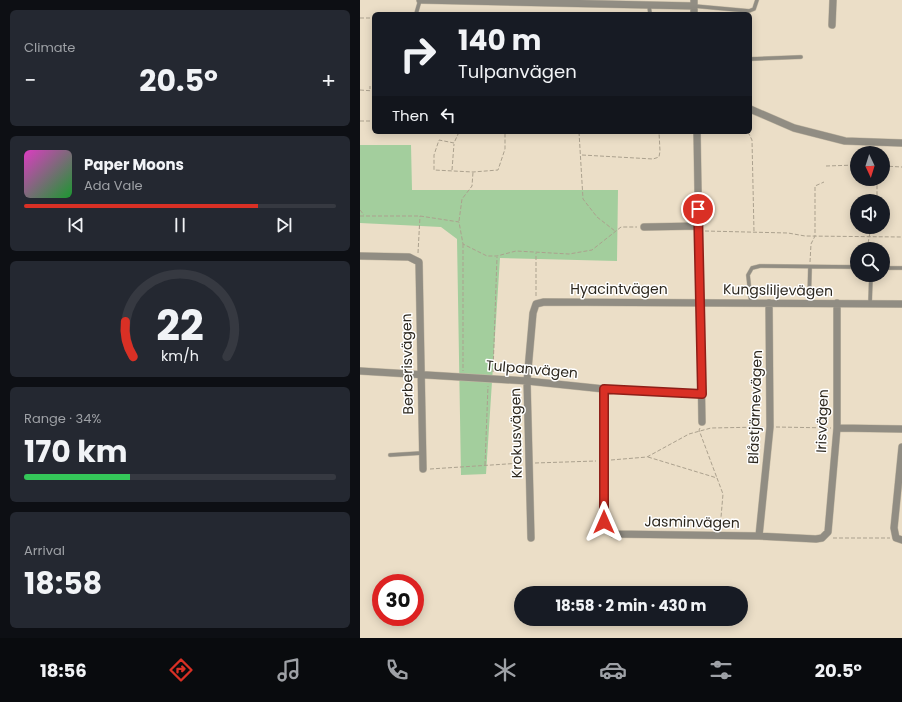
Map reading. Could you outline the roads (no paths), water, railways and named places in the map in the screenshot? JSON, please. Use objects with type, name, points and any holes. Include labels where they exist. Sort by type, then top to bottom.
[{"type":"street","points":[[420,0],[694,7]]},
{"type":"street","points":[[832,25],[833,0]]},
{"type":"street","points":[[752,110],[794,128],[845,141],[902,143]]},
{"type":"street","points":[[697,134],[698,229],[702,302],[702,422]]},
{"type":"street","points":[[644,227],[698,229]]},
{"type":"street","name":"Berberisvägen","points":[[360,256],[416,259],[419,262],[423,469]]},
{"type":"street","name":"Hyacintvägen","points":[[536,304],[544,302],[702,302]]},
{"type":"street","name":"Kungsliljevägen","points":[[702,302],[902,304]]},
{"type":"street","name":"Blåstjärnevägen","points":[[759,536],[770,427],[769,303]]},
{"type":"street","name":"Krokusvägen","points":[[531,538],[527,381],[533,313],[536,304]]},
{"type":"street","name":"Irisvägen","points":[[822,538],[828,532],[837,428],[837,304]]},
{"type":"street","name":"Tulpanvägen","points":[[360,371],[527,381],[604,389],[702,394]]},
{"type":"street","name":"Jasminvägen","points":[[604,389],[604,522],[607,530],[613,534],[822,538]]},
{"type":"street","points":[[837,428],[902,429]]},
{"type":"street","points":[[899,539],[894,528],[902,447]]},
{"type":"lane","points":[[417,12],[420,0]]},
{"type":"lane","points":[[694,7],[749,11],[754,9],[757,0]]},
{"type":"lane","points":[[650,5],[650,12]]},
{"type":"lane","points":[[752,59],[801,57]]},
{"type":"lane","points":[[751,303],[748,274],[752,268],[760,266],[850,267]]},
{"type":"lane","points":[[809,303],[810,267]]},
{"type":"lane","points":[[890,268],[902,268]]},
{"type":"lane","points":[[870,304],[871,282]]},
{"type":"lane","points":[[390,455],[422,453]]}]
